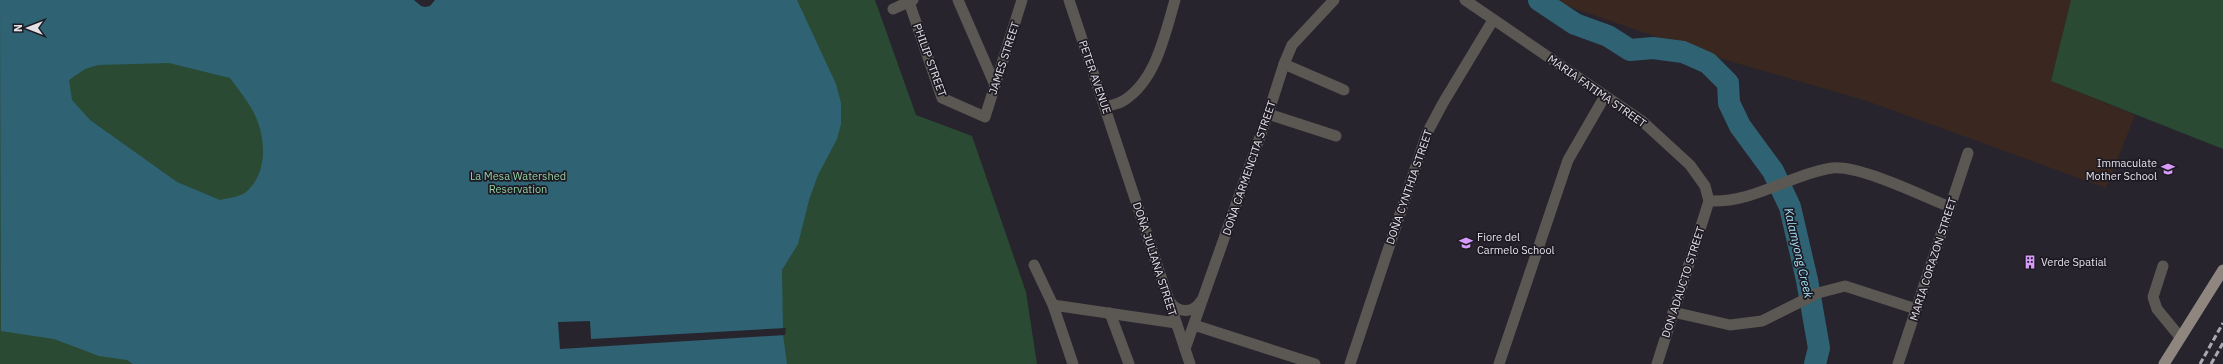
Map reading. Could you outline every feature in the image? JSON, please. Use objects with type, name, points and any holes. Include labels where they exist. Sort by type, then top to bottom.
[{"type":"main road","points":[[2164,364],[2223,270]]},
{"type":"street","points":[[958,0],[995,85]]},
{"type":"street","name":"JAMES STREET","points":[[985,117],[1022,0]]},
{"type":"street","name":"PETER AVENUE","points":[[1069,0],[1121,155]]},
{"type":"street","points":[[1105,107],[1123,101],[1140,86],[1151,70],[1175,0]]},
{"type":"street","name":"DOÑA CARMENCITA STREET","points":[[1185,349],[1268,114],[1284,64],[1292,45],[1334,0]]},
{"type":"street","name":"MARIA FATIMA STREET","points":[[1465,0],[1642,121],[1690,164],[1705,186],[1709,201]]},
{"type":"street","points":[[893,9],[911,1]]},
{"type":"street","name":"PHILIP STREET","points":[[911,1],[942,98],[985,117]]},
{"type":"street","name":"DOÑA CYNTHIA STREET","points":[[1350,364],[1427,133],[1443,103],[1493,20]]},
{"type":"street","points":[[1284,64],[1344,90]]},
{"type":"street","points":[[1499,364],[1568,160],[1605,96]]},
{"type":"street","points":[[1268,114],[1336,136]]},
{"type":"street","name":"MARIA CORAZON STREET","points":[[1898,364],[1968,153]]},
{"type":"street","name":"DOÑA JULIANA STREET","points":[[1121,155],[1190,364]]},
{"type":"street","points":[[1709,201],[1727,201],[1770,189],[1786,182],[1833,168],[1863,173],[1950,207]]},
{"type":"street","name":"DON ADAUCTO STREET","points":[[1658,364],[1673,312],[1709,201]]},
{"type":"street","points":[[1034,265],[1053,306],[1073,364]]},
{"type":"street","points":[[2163,266],[2153,298],[2157,309],[2180,337]]},
{"type":"street","points":[[1673,312],[1730,325],[1762,321],[1818,292],[1845,286],[1916,309]]},
{"type":"street","points":[[1170,302],[1178,309],[1190,311],[1197,307],[1204,296]]},
{"type":"street","points":[[1053,306],[1176,323]]},
{"type":"street","points":[[1110,313],[1129,364]]},
{"type":"street","points":[[1194,325],[1315,364]]},
{"type":"shaded area","points":[[1550,0],[2071,0],[2051,81],[2135,115],[2106,188],[1867,101],[1709,55]]},
{"type":"green space","name":"La Mesa Watershed Reservation","points":[[0,0],[875,0],[916,115],[972,136],[1026,292],[1037,364],[0,364]]},
{"type":"green space","points":[[2071,0],[2223,0],[2223,149],[2051,81]]},
{"type":"water","name":"La Mesa Watershed Reservation","points":[[0,0],[797,0],[836,84],[841,103],[841,124],[837,139],[818,175],[809,200],[798,244],[782,270],[783,335],[787,364],[133,364],[127,360],[99,356],[54,339],[1,331]],"holes":[[[169,63],[230,78],[253,111],[261,131],[263,153],[259,175],[246,192],[220,200],[177,182],[90,120],[72,100],[69,80],[85,69],[98,65]]]},
{"type":"pier","points":[[414,0],[435,0],[430,6],[425,7],[421,6]]},
{"type":"pier","points":[[590,321],[591,339],[786,328],[785,335],[560,349],[558,322]]},
{"type":"waterway","name":"Kalamyong Creek","points":[[1539,0],[1575,24],[1608,36],[1630,50],[1653,48],[1683,52],[1708,63],[1728,83],[1729,103],[1740,126],[1773,171],[1790,207],[1807,280],[1819,348],[1815,364]]},
{"type":"railway","points":[[2200,364],[2223,323]]},
{"type":"railway","points":[[2211,364],[2223,343]]},
{"type":"place","name":"Immaculate Mother School","points":[[2168,169]]},
{"type":"place","name":"Fiore del Carmelo School","points":[[1466,243]]},
{"type":"place","name":"Verde Spatial","points":[[2030,262]]}]
